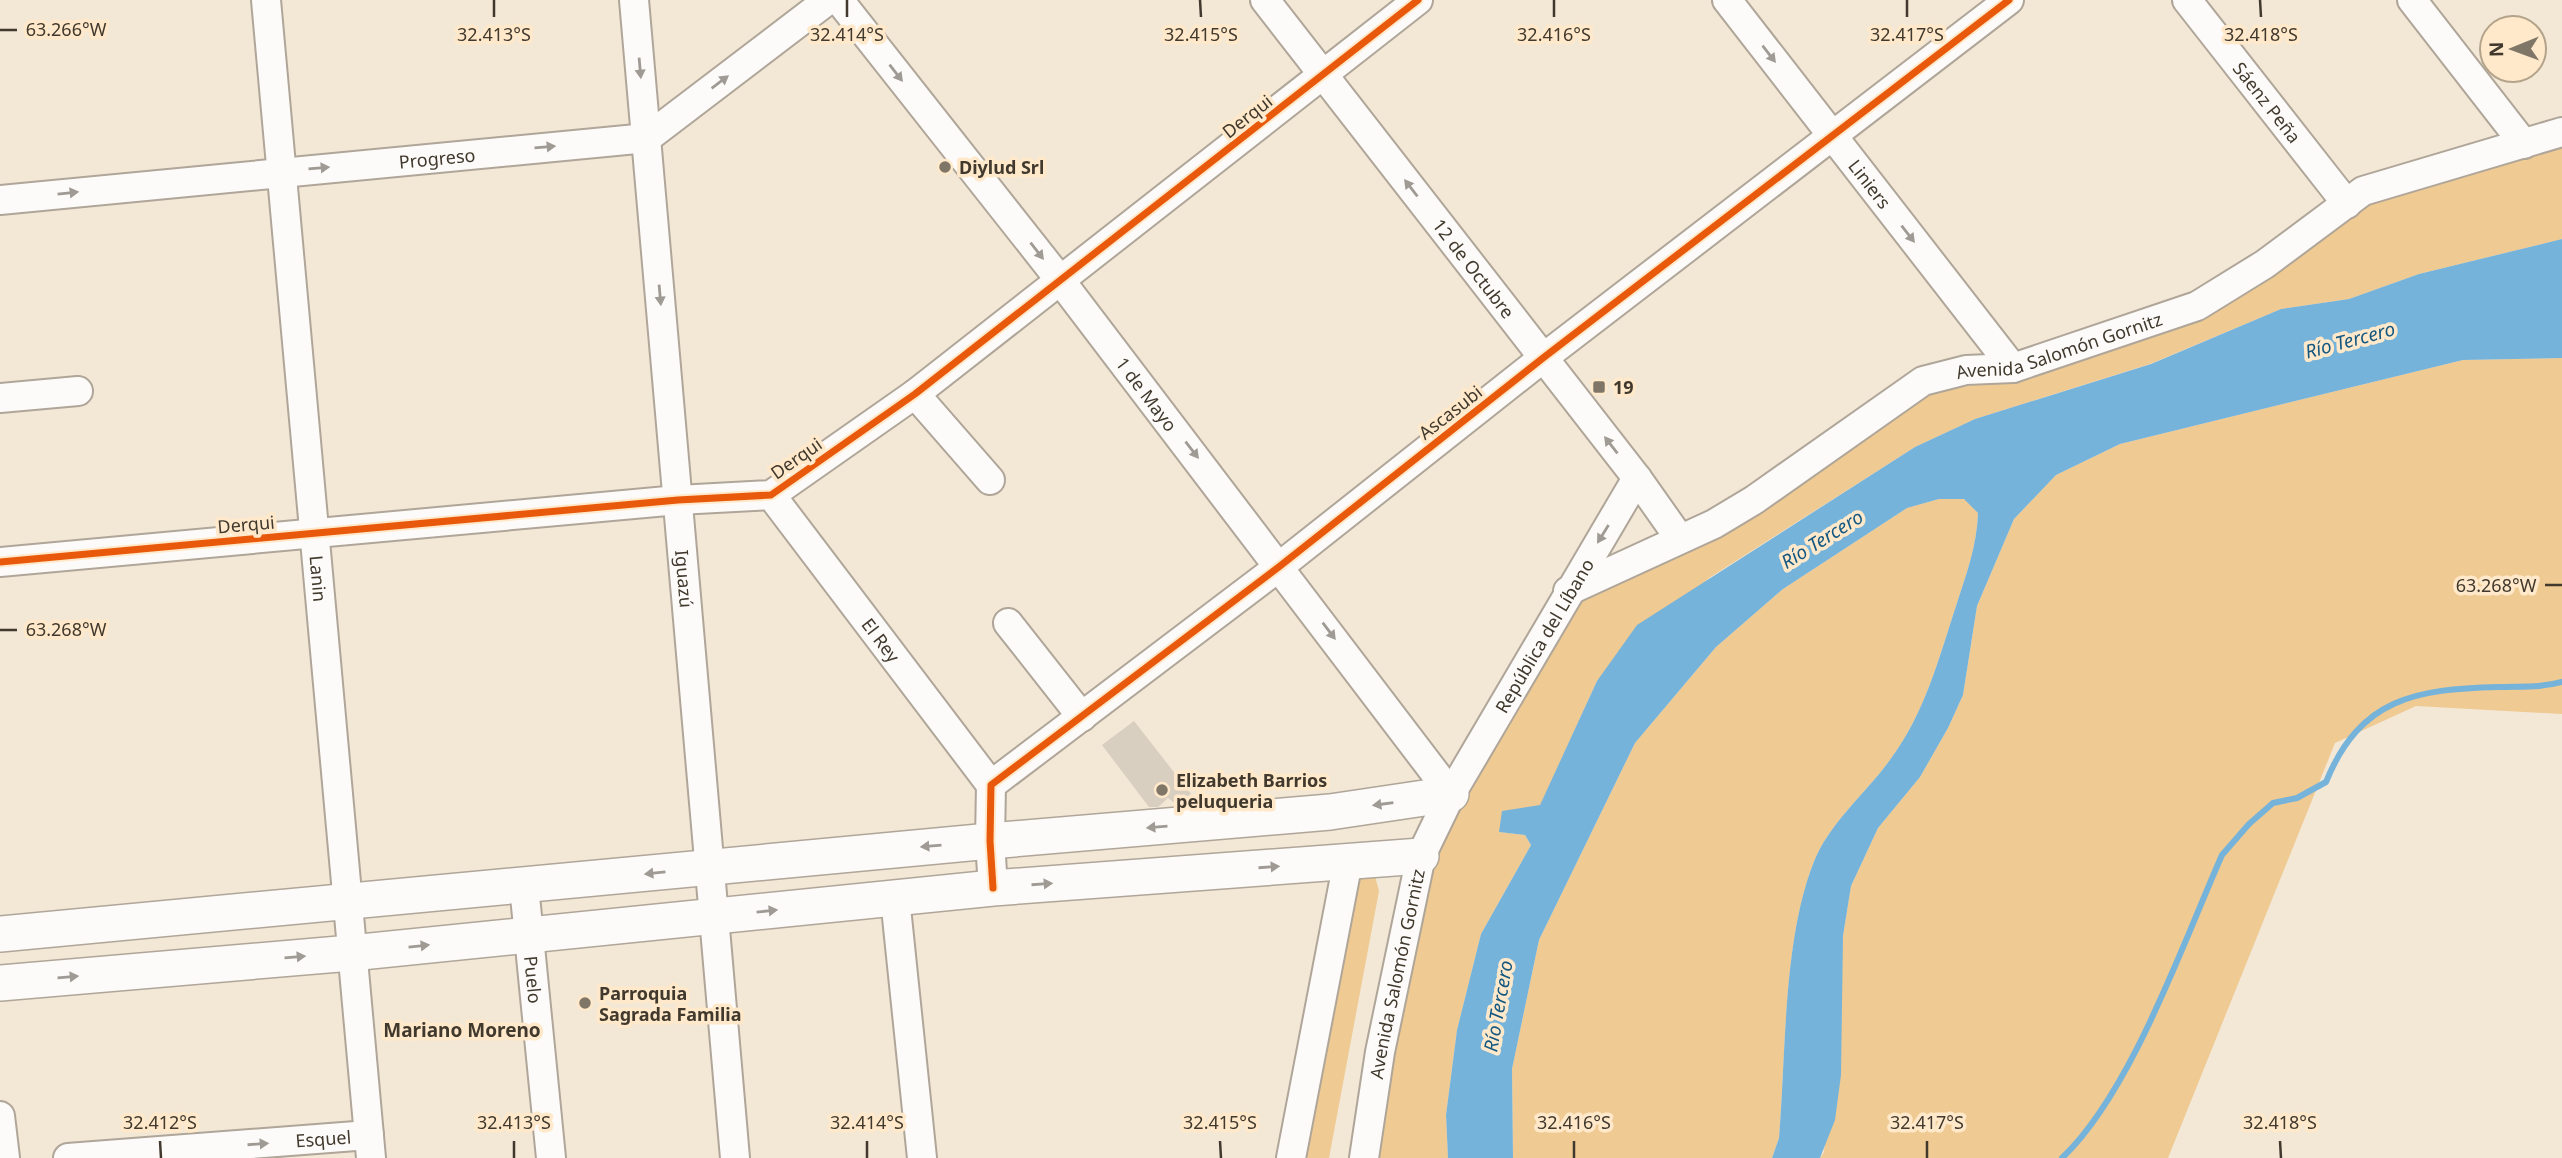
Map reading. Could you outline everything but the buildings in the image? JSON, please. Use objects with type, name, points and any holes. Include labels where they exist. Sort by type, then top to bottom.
[{"type":"main road","points":[[0,934],[346,904],[990,841],[1330,812],[1451,794]]},
{"type":"main road","points":[[0,983],[351,953],[993,888],[1421,856]]},
{"type":"street","name":"Lanin","points":[[266,0],[370,1147]]},
{"type":"street","name":"Iguazú","points":[[634,0],[735,1158]]},
{"type":"street","points":[[647,138],[828,0]]},
{"type":"street","name":"1 de Mayo","points":[[839,0],[1060,280],[1451,794]]},
{"type":"street","name":"12 de Octubre","points":[[1265,0],[1637,478],[1680,539]]},
{"type":"street","name":"Derqui","points":[[0,562],[678,500],[771,495],[915,394],[1418,0]]},
{"type":"street","name":"Liniers","points":[[1727,0],[2013,368]]},
{"type":"street","name":"Ascasubi","points":[[991,785],[1280,566],[1543,358],[2009,0]]},
{"type":"street","name":"Sáenz Peña","points":[[2187,0],[2347,204]]},
{"type":"street","points":[[2412,0],[2524,144]]},
{"type":"street","name":"Avenida Salomón Gornitz","points":[[1568,590],[1680,539],[1754,500],[1923,380],[1966,370],[2013,368],[2197,306],[2265,264],[2363,191],[2562,132]]},
{"type":"street","name":"Progreso","points":[[0,200],[647,138]]},
{"type":"street","points":[[0,398],[78,391]]},
{"type":"street","points":[[915,394],[990,480]]},
{"type":"street","name":"República del Líbano","points":[[1451,794],[1568,590],[1637,478]]},
{"type":"street","name":"El Rey","points":[[771,495],[991,785]]},
{"type":"street","points":[[1008,623],[1082,717]]},
{"type":"street","points":[[991,785],[993,888]]},
{"type":"street","name":"Avenida Salomón Gornitz","points":[[1364,1158],[1380,1052],[1421,856],[1451,794]]},
{"type":"street","points":[[1291,1158],[1348,861]]},
{"type":"street","name":"Puelo","points":[[524,886],[551,1158]]},
{"type":"street","points":[[895,898],[922,1158]]},
{"type":"street","points":[[0,1116],[5,1158]]},
{"type":"street","name":"Esquel","points":[[68,1158],[370,1147]]},
{"type":"shaded area","points":[[2562,144],[2562,239],[2419,274],[2349,299],[2281,309],[2150,364],[1975,419],[1915,447],[1709,578],[1597,681],[1540,806],[1528,807],[1499,832],[1525,835],[1531,845],[1481,934],[1457,1030],[1446,1115],[1448,1158],[1374,1158],[1391,1054],[1439,840],[1578,602],[1926,392],[2018,379],[2172,328],[2369,203]]},
{"type":"shaded area","points":[[2562,358],[2562,714],[2416,706],[2335,743],[2168,1158],[1820,1158],[1824,1152],[1843,936],[1851,886],[1878,828],[1920,777],[1963,695],[1977,606],[2014,519],[2056,475],[2120,444],[2463,360]]},
{"type":"shaded area","points":[[1964,498],[1978,513],[1976,537],[1930,684],[1904,740],[1838,821],[1820,849],[1803,895],[1787,999],[1779,1138],[1772,1158],[1513,1158],[1512,1069],[1539,940],[1635,743],[1716,647],[1783,589],[1907,508],[1939,499]]},
{"type":"shaded area","points":[[1359,875],[1375,876],[1379,891],[1329,1158],[1302,1158]]},
{"type":"water","name":"Río Tercero","points":[[2562,239],[2562,358],[2463,360],[2120,444],[2056,475],[2014,519],[1977,606],[1963,695],[1920,777],[1878,828],[1851,886],[1843,936],[1841,1075],[1835,1120],[1820,1158],[1772,1158],[1779,1138],[1787,998],[1803,895],[1820,849],[1838,821],[1904,740],[1930,684],[1973,549],[1978,513],[1964,499],[1939,499],[1907,508],[1783,589],[1716,647],[1635,743],[1539,940],[1512,1069],[1513,1158],[1448,1158],[1446,1115],[1457,1030],[1481,934],[1531,845],[1525,835],[1499,832],[1502,811],[1540,805],[1597,681],[1637,625],[1915,447],[1975,419],[2151,364],[2281,309],[2349,299],[2419,274]]},
{"type":"waterway","points":[[2062,1158],[2087,1130],[2111,1096],[2133,1057],[2222,855],[2249,824],[2273,803],[2297,798],[2326,782],[2340,754],[2356,732],[2374,716],[2394,704],[2441,691],[2538,686],[2562,682]]},
{"type":"cycle path","points":[[0,562],[678,500],[771,495],[915,394],[1418,0]]},
{"type":"cycle path","points":[[993,888],[991,785],[1280,566],[1543,358],[2009,0]]},
{"type":"place","name":"Diylud Srl","points":[[945,167]]},
{"type":"place","name":"19","points":[[1599,387]]},
{"type":"place","name":"Elizabeth Barrios peluqueria","points":[[1162,790]]},
{"type":"place","name":"Parroquia Sagrada Familia","points":[[585,1003]]},
{"type":"district","name":"Mariano Moreno","points":[[462,1030]]}]
